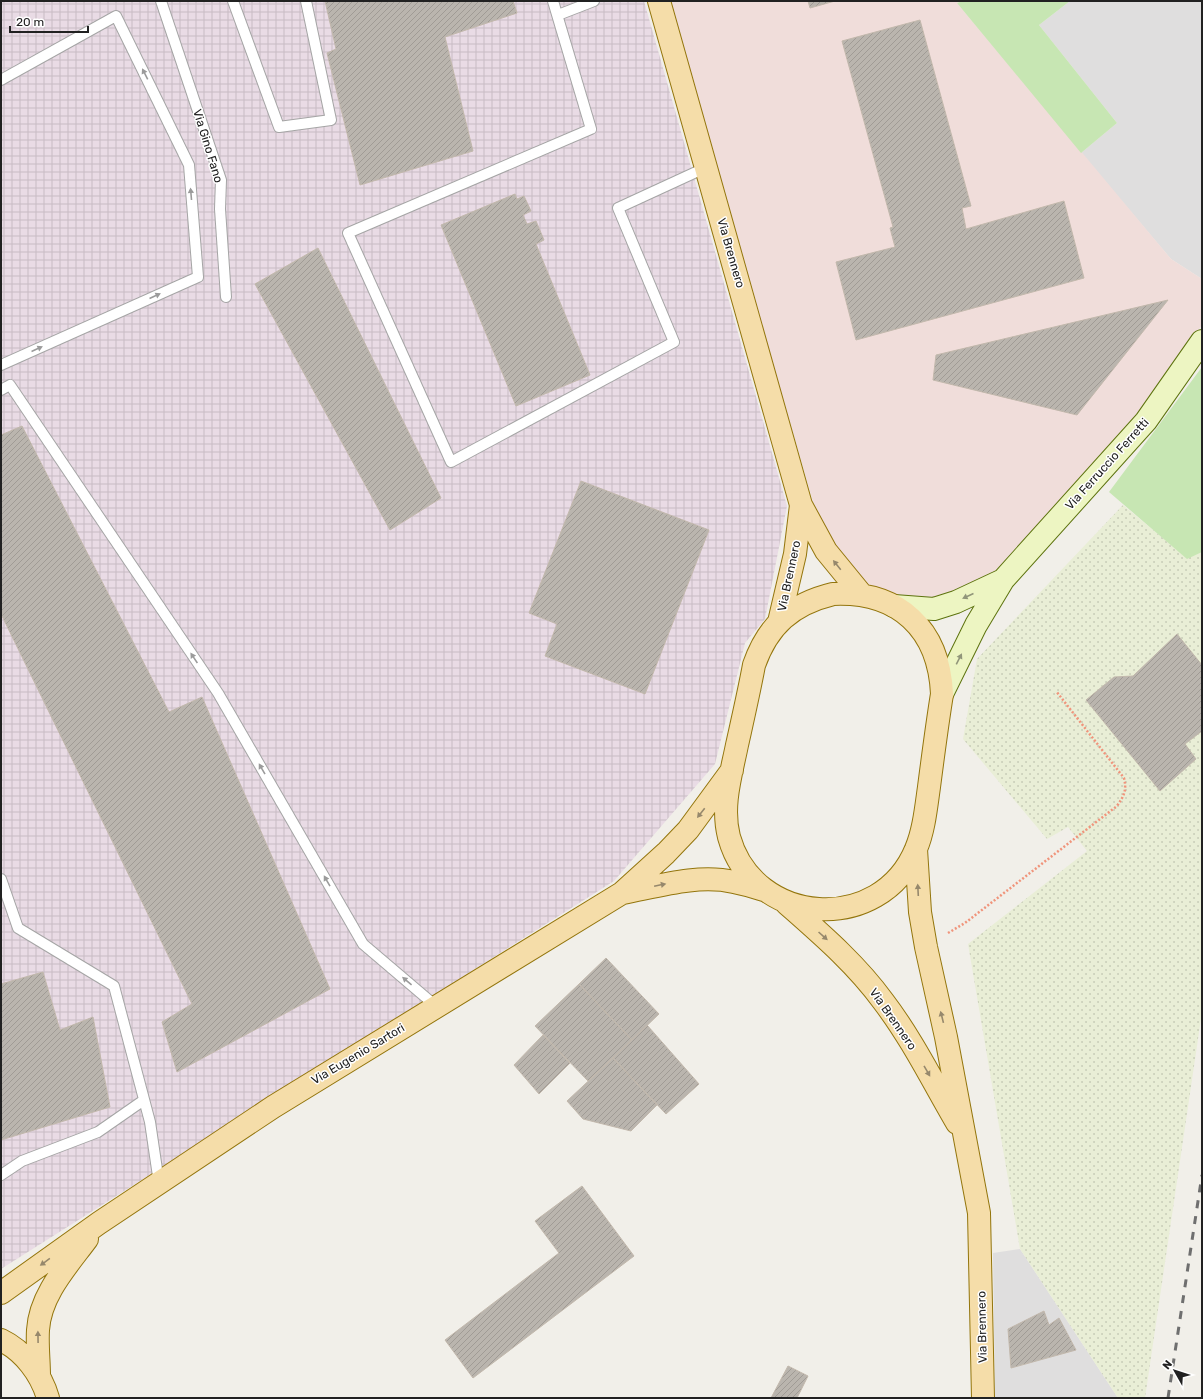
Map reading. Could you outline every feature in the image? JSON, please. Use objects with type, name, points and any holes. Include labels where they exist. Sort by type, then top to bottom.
[{"type":"main road","name":"Via Brennero","points":[[659,1],[801,505],[826,551],[862,595]]},
{"type":"main road","name":"Via Ferruccio Ferretti","points":[[942,694],[976,625],[1003,580],[1146,421],[1202,341]]},
{"type":"main road","name":"Via Brennero","points":[[801,505],[795,554],[779,622],[768,636],[754,665],[732,770],[726,812],[729,837],[740,861],[751,878],[775,896],[839,950],[883,1000],[905,1033],[965,1138]]},
{"type":"main road","name":"Via Ferruccio Ferretti","points":[[894,606],[934,609],[956,602],[1003,580]]},
{"type":"main road","points":[[779,622],[791,612],[818,598],[833,594],[862,595],[894,606],[915,622],[932,647],[939,665],[942,694],[923,827],[916,849]]},
{"type":"main road","name":"Via Eugenio Sartori","points":[[1,1293],[99,1223],[273,1107],[622,893],[666,853],[688,830],[732,770]]},
{"type":"main road","name":"Via Brennero","points":[[916,849],[920,912],[926,947],[946,1037],[979,1213],[983,1398]]},
{"type":"main road","name":"Via Eugenio Sartori","points":[[622,893],[675,882],[698,880],[733,881],[775,896],[800,907],[817,910],[842,908],[856,905],[884,891],[908,866],[916,849]]},
{"type":"main road","name":"Via Eugenio Sartori","points":[[47,1391],[38,1329],[42,1309],[51,1289],[99,1223]]},
{"type":"main road","points":[[1,1340],[13,1347],[26,1359],[47,1391]]},
{"type":"lane","name":"Via Gino Fano","points":[[161,1],[221,180],[220,209],[226,297]]},
{"type":"lane","points":[[233,1],[278,127],[331,120],[306,1]]},
{"type":"lane","points":[[554,1],[591,129],[348,233],[451,462],[674,342],[618,208],[706,166]]},
{"type":"lane","points":[[558,15],[594,1]]},
{"type":"lane","points":[[1,80],[116,16],[189,165],[198,277],[1,365]]},
{"type":"lane","points":[[1,390],[10,385],[218,693],[363,944],[437,1006]]},
{"type":"lane","points":[[1,879],[18,928],[114,986],[150,1122],[159,1183]]},
{"type":"lane","points":[[1,1175],[22,1161],[98,1132],[144,1100]]},
{"type":"path","points":[[926,947],[965,923],[1117,806],[1123,798],[1126,788],[1124,778],[1056,691]]},
{"type":"shaded area","points":[[1,1],[644,1],[787,506],[765,619],[745,643],[715,764],[614,881],[1,1269]]},
{"type":"shaded area","points":[[668,1],[961,1],[957,3],[1171,259],[1202,279],[1202,325],[1137,416],[998,574],[938,598],[895,602],[871,590],[834,546],[813,502]]},
{"type":"shaded area","points":[[1070,1],[1202,1],[1202,279],[1171,259],[1081,153],[1117,123],[1039,25]]},
{"type":"shaded area","points":[[1020,1249],[1118,1398],[995,1398],[993,1253]]},
{"type":"green space","points":[[962,1],[1070,1],[1039,25],[1117,123],[1081,153],[957,3]]},
{"type":"green space","points":[[1202,367],[1202,552],[1187,559],[1109,492]]},
{"type":"green space","points":[[1123,505],[1187,558],[1202,552],[1202,1012],[1145,1398],[1118,1398],[1020,1249],[968,944],[1087,851],[1068,827],[1047,839],[963,739],[977,659]]},
{"type":"building","points":[[325,1],[513,1],[517,13],[445,37],[473,151],[360,185],[327,53],[336,49]]},
{"type":"building","points":[[808,1],[835,1],[810,8]]},
{"type":"building","points":[[920,20],[971,206],[962,208],[966,229],[1064,201],[1084,278],[856,340],[836,262],[895,247],[890,228],[893,227],[842,41]]},
{"type":"building","points":[[515,194],[517,199],[524,196],[531,211],[523,215],[527,224],[536,221],[544,240],[536,244],[590,375],[516,406],[441,225]]},
{"type":"building","points":[[318,248],[441,498],[390,530],[255,284]]},
{"type":"building","points":[[1168,300],[1077,415],[933,380],[936,355]]},
{"type":"building","points":[[22,426],[169,712],[202,697],[330,989],[177,1072],[162,1022],[192,1004],[1,614],[1,435]]},
{"type":"building","points":[[581,481],[709,530],[645,694],[545,656],[557,624],[529,613]]},
{"type":"building","points":[[1177,634],[1202,665],[1202,731],[1185,744],[1196,759],[1160,791],[1086,700],[1114,677],[1133,676]]},
{"type":"building","points":[[606,958],[659,1014],[632,1040],[579,984]]},
{"type":"building","points":[[43,972],[60,1030],[93,1017],[110,1107],[1,1140],[1,984]]},
{"type":"building","points":[[579,984],[632,1040],[588,1081],[535,1026]]},
{"type":"building","points":[[647,1025],[699,1084],[666,1114],[613,1058]]},
{"type":"building","points":[[543,1035],[570,1063],[539,1094],[514,1065]]},
{"type":"building","points":[[613,1058],[657,1105],[631,1131],[583,1119],[567,1101]]},
{"type":"building","points":[[582,1186],[634,1256],[473,1378],[445,1340],[559,1253],[535,1221]]},
{"type":"building","points":[[1044,1311],[1049,1325],[1059,1318],[1076,1350],[1011,1368],[1008,1329]]},
{"type":"building","points":[[788,1366],[808,1376],[797,1398],[771,1398]]},
{"type":"railway","points":[[1168,1398],[1202,1175]]}]
